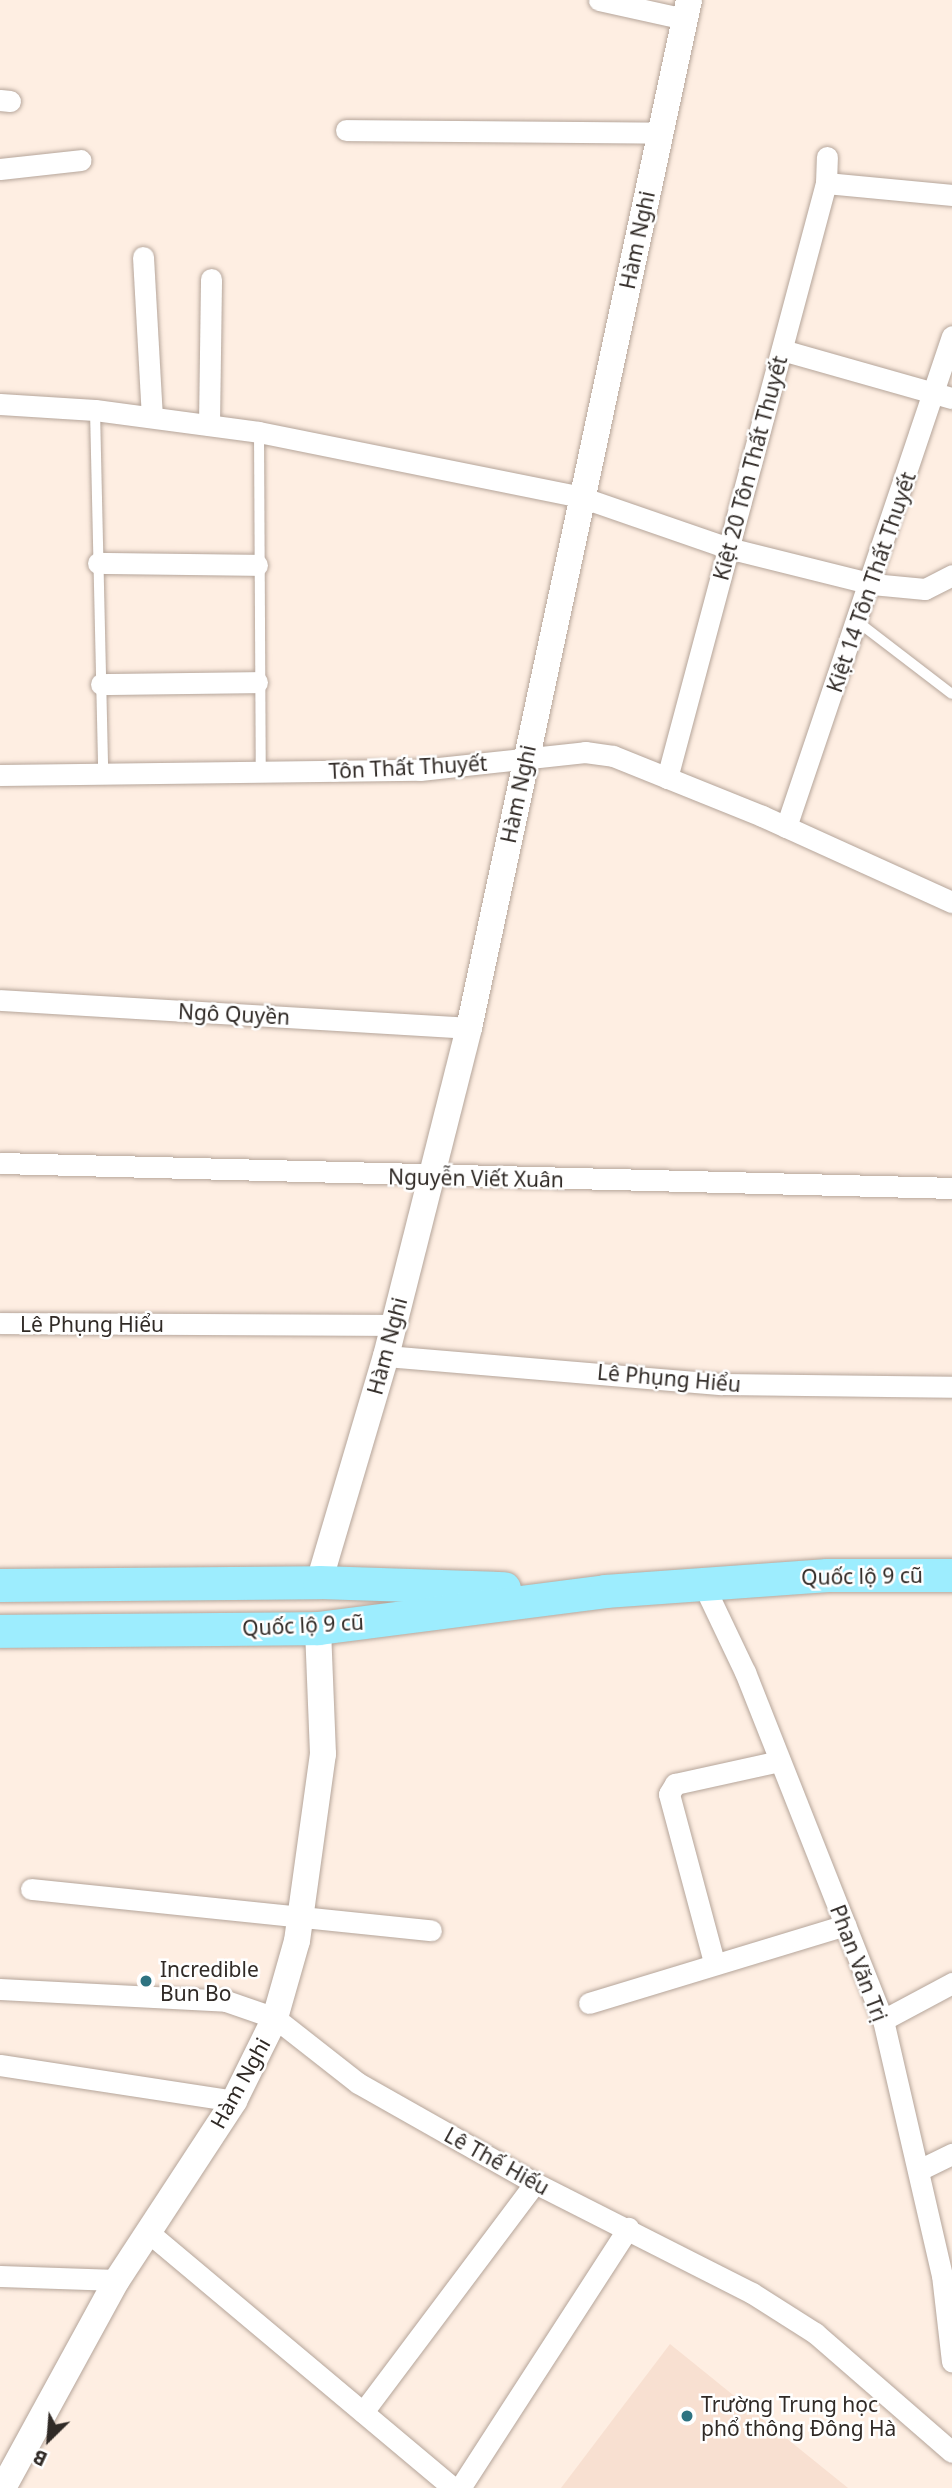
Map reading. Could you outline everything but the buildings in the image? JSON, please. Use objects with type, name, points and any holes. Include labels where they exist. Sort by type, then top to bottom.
[{"type":"main road","name":"Quốc lộ 9 cũ","points":[[0,1631],[318,1628],[605,1591],[703,1584],[952,1575]]},
{"type":"main road","name":"Quốc lộ 9 cũ","points":[[0,1585],[319,1582],[605,1591]]},
{"type":"main road","points":[[318,1628],[319,1582]]},
{"type":"street","points":[[599,0],[686,10]]},
{"type":"street","name":"Hàm Nghi","points":[[319,1582],[386,1356],[469,1028],[686,10]]},
{"type":"street","points":[[346,130],[661,134]]},
{"type":"street","name":"Kiệt 20 Tôn Thất Thuyết","points":[[667,778],[826,183],[827,158]]},
{"type":"street","points":[[0,169],[81,160]]},
{"type":"street","points":[[826,183],[952,195]]},
{"type":"street","points":[[144,257],[152,417]]},
{"type":"street","points":[[209,425],[211,279]]},
{"type":"street","name":"Kiệt 14 Tôn Thất Thuyết","points":[[786,827],[858,622],[943,396],[952,336]]},
{"type":"street","points":[[782,350],[943,396]]},
{"type":"street","points":[[0,404],[95,410],[259,432],[581,497],[729,548],[872,584],[925,589],[952,575]]},
{"type":"street","points":[[98,563],[257,565]]},
{"type":"street","points":[[101,684],[257,682]]},
{"type":"street","name":"Tôn Thất Thuyết","points":[[0,775],[261,772],[526,761],[560,750],[585,751],[667,778],[786,827],[952,902]]},
{"type":"street","name":"Ngô Quyền","points":[[0,1000],[469,1028]]},
{"type":"street","name":"Nguyễn Viết Xuân","points":[[0,1163],[431,1177],[952,1188]]},
{"type":"street","name":"Lê Phụng Hiểu","points":[[0,1323],[394,1325]]},
{"type":"street","name":"Lê Phụng Hiểu","points":[[386,1356],[722,1384],[952,1387]]},
{"type":"street","name":"Phan Văn Trị","points":[[703,1584],[780,1760],[883,2020],[947,2272],[952,2361]]},
{"type":"street","name":"Hàm Nghi","points":[[3,2488],[117,2280],[234,2101],[275,2018],[302,1917],[323,1754],[318,1628]]},
{"type":"street","points":[[714,1962],[669,1794],[675,1784],[780,1760]]},
{"type":"street","points":[[31,1889],[431,1930]]},
{"type":"street","points":[[589,2003],[714,1962],[845,1925]]},
{"type":"street","points":[[883,2020],[952,1983]]},
{"type":"street","name":"Lê Thế Hiếu","points":[[0,1989],[226,2001],[275,2018],[358,2083],[535,2183],[628,2228],[815,2333],[952,2452]]},
{"type":"street","points":[[0,2064],[234,2101]]},
{"type":"street","points":[[919,2170],[952,2154]]},
{"type":"street","points":[[363,2412],[535,2183]]},
{"type":"street","points":[[460,2488],[628,2228]]},
{"type":"street","points":[[148,2232],[453,2488]]},
{"type":"street","points":[[0,2276],[117,2280]]},
{"type":"lane","points":[[95,410],[103,774]]},
{"type":"lane","points":[[259,432],[257,682],[261,772]]},
{"type":"lane","points":[[858,622],[952,694]]},
{"type":"shaded area","name":"Trường Trung học phổ thông Đông Hà","points":[[670,2344],[848,2488],[561,2488]]},
{"type":"place","name":"Incredible Bun Bo","points":[[146,1981]]},
{"type":"place","name":"Trường Trung học phổ thông Đông Hà","points":[[687,2416]]}]
